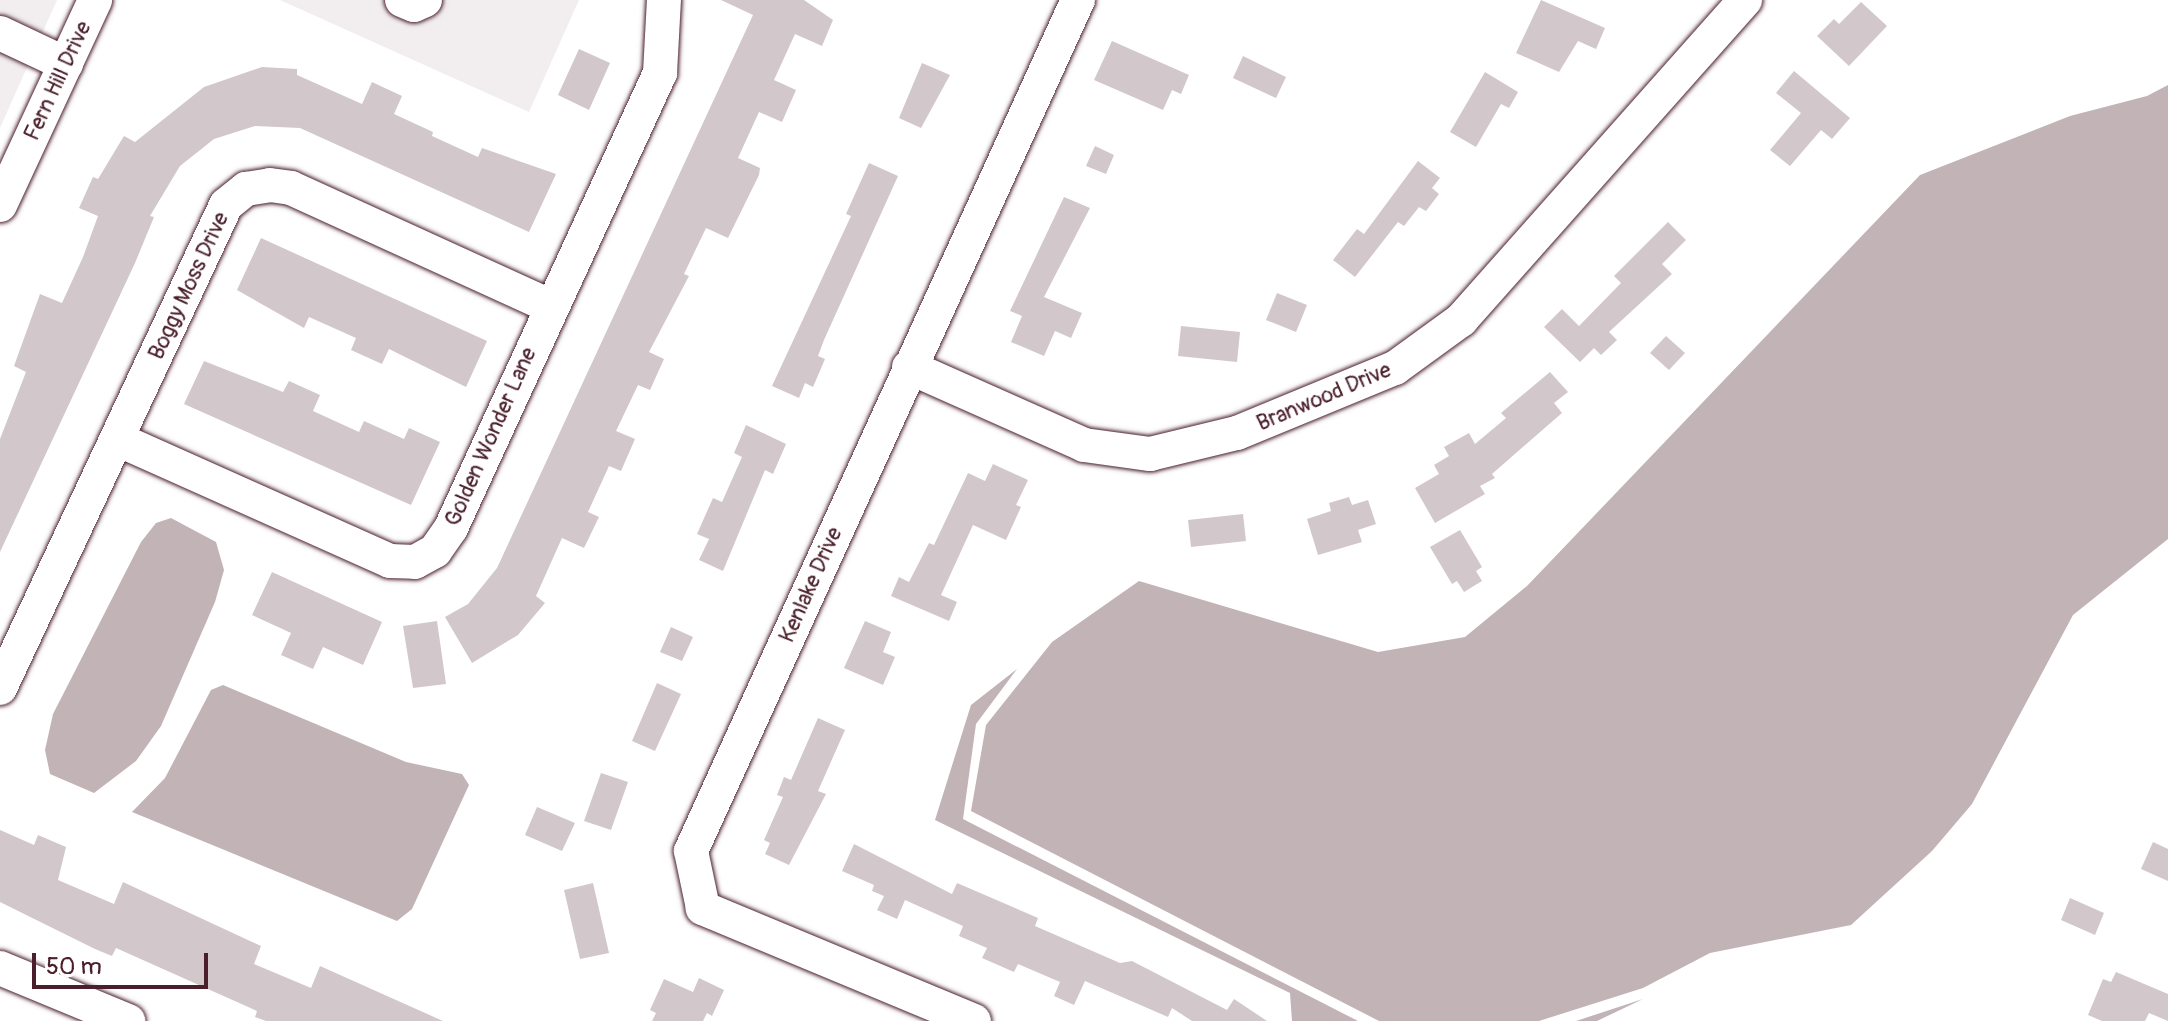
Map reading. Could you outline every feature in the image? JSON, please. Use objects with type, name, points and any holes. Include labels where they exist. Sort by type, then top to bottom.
[{"type":"street","name":"Fern Hill Drive","points":[[0,205],[95,0]]},
{"type":"street","points":[[402,0],[414,5],[425,0]]},
{"type":"street","name":"Golden Wonder Lane","points":[[117,439],[390,561],[415,562],[435,551],[451,528],[550,306],[660,73],[664,0]]},
{"type":"street","name":"Kenlake Drive","points":[[974,1021],[703,908],[691,851],[1078,0]]},
{"type":"street","name":"Branwood Drive","points":[[909,367],[1084,445],[1150,454],[1237,433],[1395,368],[1461,320],[1745,0]]},
{"type":"street","points":[[0,33],[66,64]]},
{"type":"street","name":"Boggy Moss Drive","points":[[0,688],[226,205],[246,189],[270,185],[291,188],[550,306]]},
{"type":"street","points":[[0,968],[128,1021]]},
{"type":"shaded area","points":[[0,0],[57,0],[0,128]]},
{"type":"shaded area","points":[[280,0],[579,0],[529,112]]},
{"type":"shaded area","points":[[2168,85],[2168,539],[2073,615],[1972,804],[1932,851],[1851,925],[1710,953],[1643,988],[1539,1021],[1379,1021],[971,811],[986,725],[1052,642],[1139,581],[1378,652],[1465,637],[1527,586],[1920,175],[2070,116],[2147,96]]},
{"type":"shaded area","points":[[171,518],[216,542],[224,570],[215,602],[161,726],[136,761],[94,793],[50,774],[45,750],[53,714],[141,542],[156,523]]},
{"type":"shaded area","points":[[1017,669],[976,724],[963,819],[1358,1021],[1292,1021],[1290,993],[935,820],[971,705]]},
{"type":"shaded area","points":[[223,685],[406,762],[462,774],[469,785],[412,909],[397,921],[132,812],[165,778],[211,690]]},
{"type":"shaded area","points":[[1643,999],[1597,1021],[1576,1021]]},
{"type":"building","points":[[721,0],[804,0],[833,20],[822,46],[795,34],[774,80],[796,90],[782,122],[759,112],[738,158],[760,168],[759,175],[728,238],[706,228],[684,274],[689,276],[649,352],[664,359],[650,390],[638,385],[616,431],[635,439],[621,471],[609,466],[588,512],[599,517],[584,548],[562,538],[536,596],[545,603],[518,635],[472,663],[445,617],[468,604],[497,568],[753,15]]},
{"type":"building","points":[[1541,0],[1605,28],[1596,49],[1578,41],[1559,72],[1516,53]]},
{"type":"building","points":[[1861,2],[1887,26],[1849,66],[1817,36],[1834,19],[1839,24]]},
{"type":"building","points":[[1112,41],[1189,75],[1181,94],[1172,90],[1163,110],[1094,80]]},
{"type":"building","points":[[579,49],[610,63],[589,110],[558,95]]},
{"type":"building","points":[[1243,56],[1286,77],[1276,98],[1233,78]]},
{"type":"building","points":[[922,63],[950,75],[921,128],[899,118]]},
{"type":"building","points":[[262,67],[297,69],[297,75],[362,104],[372,82],[402,96],[394,114],[433,132],[432,136],[478,157],[482,148],[556,174],[529,232],[300,128],[255,126],[214,139],[180,166],[150,216],[154,217],[135,263],[0,552],[0,439],[26,372],[14,366],[40,294],[62,303],[83,257],[98,216],[79,208],[93,177],[98,179],[124,136],[135,142],[204,87]]},
{"type":"building","points":[[1794,71],[1850,118],[1832,139],[1821,130],[1790,166],[1770,150],[1801,113],[1776,93]]},
{"type":"building","points":[[1485,72],[1518,92],[1509,108],[1501,104],[1476,147],[1450,132]]},
{"type":"building","points":[[1095,146],[1114,155],[1106,174],[1086,166]]},
{"type":"building","points":[[1418,161],[1440,178],[1432,188],[1439,194],[1426,211],[1419,207],[1404,226],[1398,222],[1355,277],[1333,260],[1357,229],[1364,234]]},
{"type":"building","points":[[869,163],[898,176],[824,340],[818,356],[825,359],[813,387],[805,383],[799,398],[772,386],[851,216],[846,214]]},
{"type":"building","points":[[1064,197],[1090,208],[1044,297],[1082,313],[1071,338],[1055,331],[1044,356],[1011,342],[1022,316],[1010,311]]},
{"type":"building","points":[[1668,222],[1686,240],[1662,264],[1672,274],[1609,332],[1617,340],[1601,355],[1594,348],[1580,362],[1544,327],[1562,309],[1579,326],[1621,283],[1614,276]]},
{"type":"building","points":[[261,238],[487,341],[466,387],[389,349],[382,364],[351,350],[356,338],[309,317],[304,328],[237,290]]},
{"type":"building","points":[[1277,293],[1307,305],[1296,332],[1266,320]]},
{"type":"building","points":[[1181,326],[1240,332],[1237,362],[1178,356]]},
{"type":"building","points":[[1666,336],[1685,353],[1669,370],[1650,353]]},
{"type":"building","points":[[204,361],[283,392],[289,381],[320,395],[313,411],[359,432],[364,421],[404,439],[409,428],[440,442],[411,505],[184,404]]},
{"type":"building","points":[[1550,372],[1568,392],[1554,403],[1562,413],[1492,474],[1495,478],[1480,486],[1485,494],[1435,523],[1415,488],[1439,474],[1434,465],[1449,456],[1444,447],[1469,433],[1475,444],[1506,418],[1501,413]]},
{"type":"building","points":[[746,425],[786,444],[773,474],[765,470],[723,571],[699,560],[709,539],[697,534],[713,498],[722,502],[742,457],[734,453]]},
{"type":"building","points":[[993,464],[1028,480],[1016,505],[1021,507],[1006,540],[973,525],[941,595],[957,602],[949,621],[891,596],[899,577],[909,582],[929,543],[934,545],[968,473],[985,481]]},
{"type":"building","points":[[1349,497],[1352,505],[1368,500],[1376,524],[1358,530],[1362,542],[1318,555],[1307,519],[1331,511],[1329,503]]},
{"type":"building","points":[[1243,514],[1246,541],[1191,547],[1188,520]]},
{"type":"building","points":[[1460,530],[1482,567],[1476,571],[1482,581],[1464,592],[1457,581],[1452,584],[1430,547]]},
{"type":"building","points":[[272,572],[382,622],[363,665],[323,647],[313,669],[281,655],[291,633],[252,615]]},
{"type":"building","points":[[437,621],[446,684],[413,688],[403,626]]},
{"type":"building","points":[[865,621],[891,632],[883,652],[895,657],[883,685],[844,668]]},
{"type":"building","points":[[671,627],[693,637],[682,661],[660,652]]},
{"type":"building","points":[[657,683],[681,694],[655,751],[632,741]]},
{"type":"building","points":[[818,718],[845,730],[818,791],[826,794],[789,865],[765,854],[770,843],[764,840],[783,797],[777,795],[784,777],[791,780]]},
{"type":"building","points":[[601,773],[628,782],[611,830],[584,821]]},
{"type":"building","points":[[537,807],[575,823],[562,851],[525,835]]},
{"type":"building","points":[[0,830],[34,845],[38,835],[66,847],[58,880],[114,904],[123,882],[261,946],[254,964],[311,988],[320,966],[443,1021],[266,1021],[255,1017],[257,1011],[116,948],[112,956],[95,949],[0,902]]},
{"type":"building","points":[[2153,842],[2168,849],[2168,881],[2141,869]]},
{"type":"building","points":[[854,844],[952,894],[957,883],[1038,918],[1035,926],[1120,963],[1132,961],[1227,1010],[1234,999],[1267,1021],[1192,1021],[1172,1008],[1168,1017],[1085,981],[1074,1005],[1054,996],[1060,982],[1018,964],[1014,972],[982,958],[987,948],[959,936],[963,926],[905,900],[897,919],[877,910],[884,896],[872,891],[874,885],[842,871]]},
{"type":"building","points":[[593,883],[609,953],[580,959],[564,890]]},
{"type":"building","points":[[2070,898],[2104,913],[2095,935],[2061,920]]},
{"type":"building","points":[[2116,972],[2168,994],[2168,1021],[2149,1013],[2145,1021],[2102,1021],[2088,1015],[2103,979],[2111,982]]},
{"type":"building","points":[[699,978],[724,990],[712,1016],[707,1013],[703,1021],[652,1021],[656,1013],[650,1010],[664,979],[693,992]]}]
